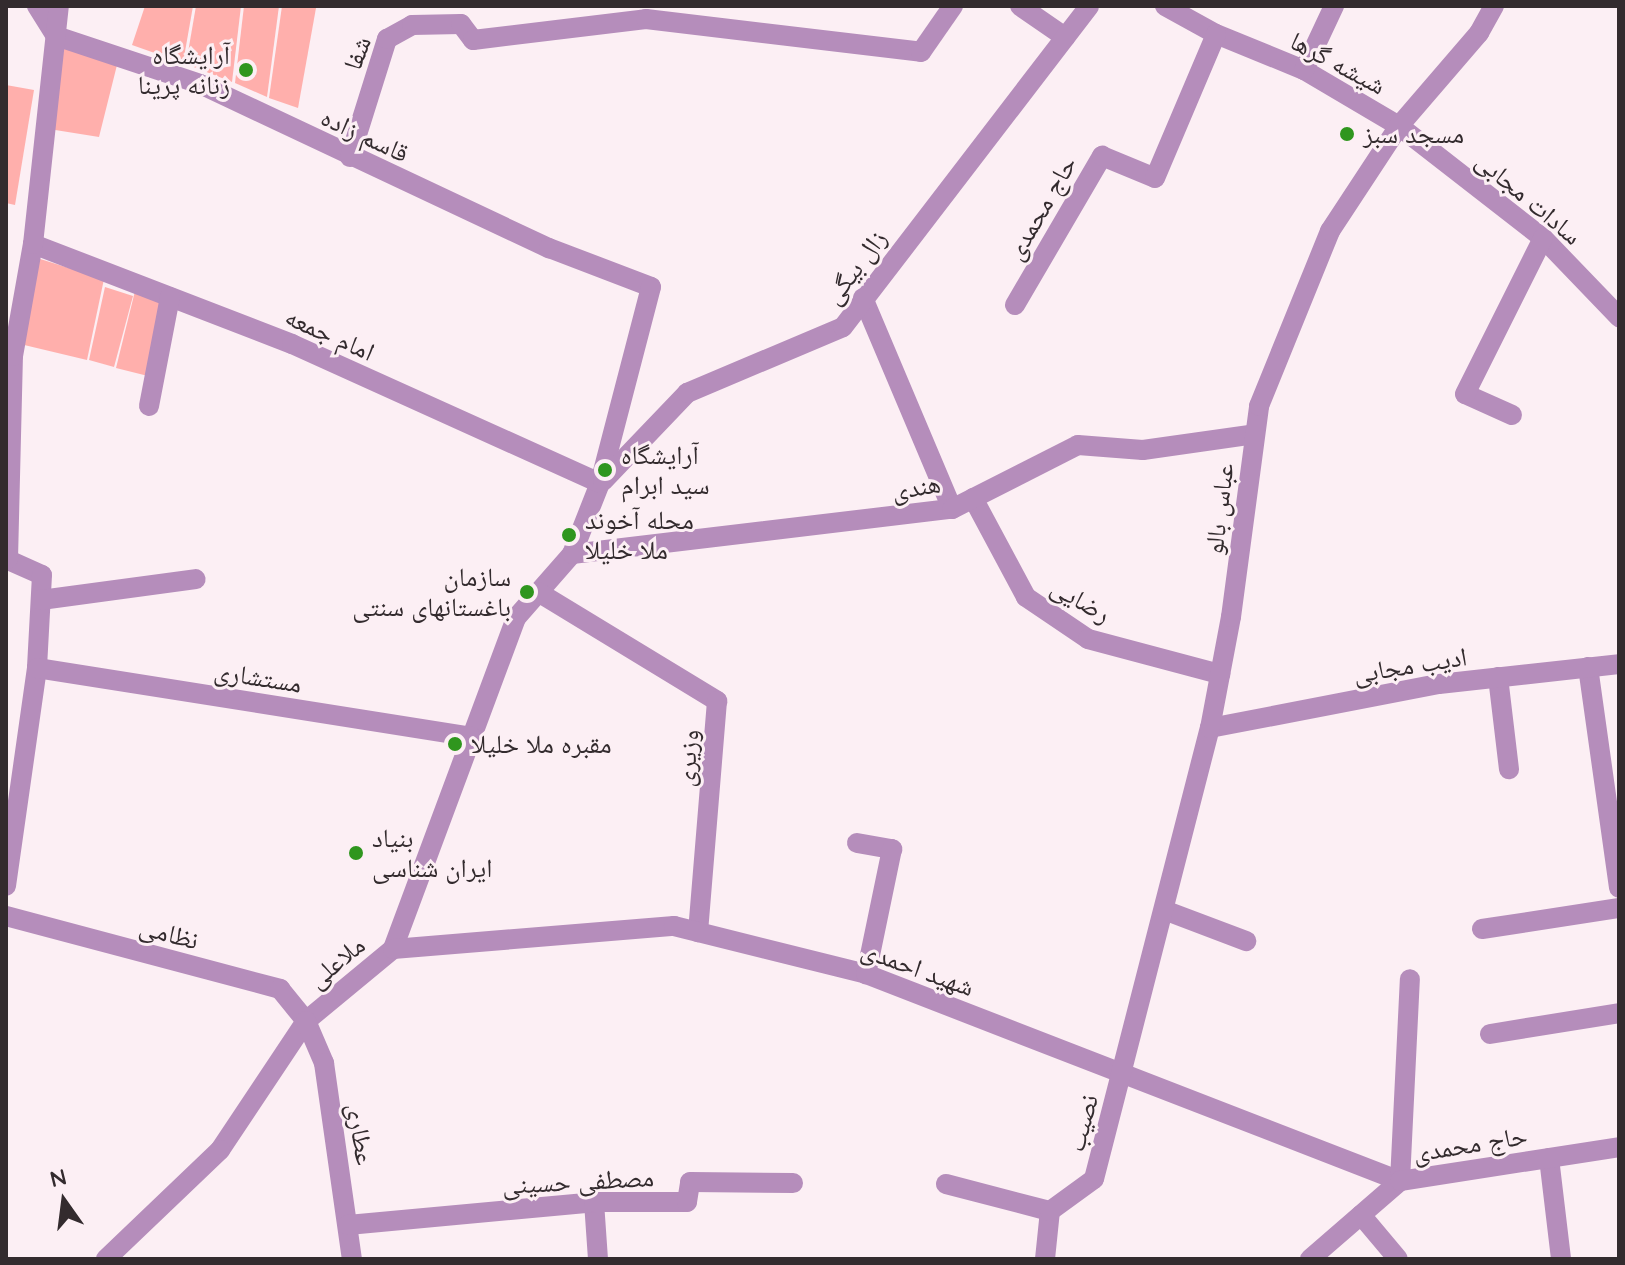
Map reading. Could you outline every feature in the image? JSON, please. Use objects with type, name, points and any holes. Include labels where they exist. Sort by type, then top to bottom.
[{"type":"street","points":[[37,6],[56,36]]},
{"type":"street","points":[[6,886],[37,668],[42,575],[7,559],[15,294],[33,244],[59,6]]},
{"type":"street","name":"شفا","points":[[350,157],[387,39],[412,25],[461,24],[473,40],[644,12],[921,52],[953,6]]},
{"type":"street","points":[[1020,6],[1065,37]]},
{"type":"street","name":"زال بیگی","points":[[600,483],[687,393],[843,327],[1089,6]]},
{"type":"street","name":"شیشه گرها","points":[[1165,6],[1216,34],[1304,70],[1399,126]]},
{"type":"street","points":[[1304,70],[1334,6]]},
{"type":"street","name":"عباس بالو","points":[[1122,1074],[1210,728],[1259,406],[1330,231],[1399,126],[1479,33],[1494,6]]},
{"type":"street","name":"حاج محمدی","points":[[1015,305],[1102,156],[1155,178],[1216,34]]},
{"type":"street","name":"قاسم زاده","points":[[56,36],[200,84],[549,248],[651,287]]},
{"type":"street","name":"سادات مجابی","points":[[1399,126],[1543,238],[1619,317]]},
{"type":"street","points":[[1512,415],[1465,394],[1543,238]]},
{"type":"street","name":"امام جمعه","points":[[33,244],[292,344],[600,483]]},
{"type":"street","name":"ملاعلی","points":[[106,1259],[220,1150],[306,1021],[393,949],[516,618],[572,554],[600,483],[651,287]]},
{"type":"street","points":[[149,406],[170,297]]},
{"type":"street","points":[[863,298],[952,509]]},
{"type":"street","name":"هندی","points":[[572,554],[952,509],[1078,445],[1143,450],[1255,434]]},
{"type":"street","name":"رضایی","points":[[973,498],[1026,597],[1088,639],[1220,674]]},
{"type":"street","points":[[41,600],[196,579]]},
{"type":"street","name":"وزیری","points":[[538,592],[717,701],[698,932]]},
{"type":"street","name":"ادیب مجابی","points":[[1210,728],[1498,677],[1619,664]]},
{"type":"street","points":[[1588,667],[1614,809],[1619,888]]},
{"type":"street","name":"مستشاری","points":[[37,668],[472,737]]},
{"type":"street","points":[[1498,677],[1509,769]]},
{"type":"street","points":[[857,843],[892,849],[866,974]]},
{"type":"street","points":[[1482,929],[1619,908]]},
{"type":"street","points":[[1164,910],[1246,941]]},
{"type":"street","name":"نظامی","points":[[6,916],[280,989],[306,1021]]},
{"type":"street","name":"شهید احمدی","points":[[393,949],[674,926],[866,974],[1400,1181]]},
{"type":"street","points":[[1400,1181],[1410,979]]},
{"type":"street","points":[[1490,1034],[1619,1013]]},
{"type":"street","name":"عطاری","points":[[306,1021],[324,1063],[352,1259]]},
{"type":"street","name":"نصیب","points":[[1050,1211],[1094,1179],[1122,1074]]},
{"type":"street","name":"حاج محمدی","points":[[1310,1259],[1400,1181],[1619,1147]]},
{"type":"street","points":[[1549,1158],[1561,1259]]},
{"type":"street","name":"مصطفی حسینی","points":[[348,1225],[594,1202],[687,1202],[690,1182],[793,1183]]},
{"type":"street","points":[[946,1184],[1050,1211],[1045,1259]]},
{"type":"street","points":[[594,1202],[598,1259]]},
{"type":"street","points":[[1361,1215],[1398,1259]]},
{"type":"building","points":[[145,6],[193,6],[183,63],[132,45]]},
{"type":"building","points":[[196,6],[241,6],[232,82],[186,64]]},
{"type":"building","points":[[244,6],[279,6],[267,97],[235,83]]},
{"type":"building","points":[[282,6],[316,8],[298,108],[269,98]]},
{"type":"building","points":[[64,48],[118,61],[99,137],[49,129]]},
{"type":"building","points":[[6,85],[34,90],[15,205],[6,203]]},
{"type":"building","points":[[37,258],[104,279],[87,360],[20,344]]},
{"type":"building","points":[[105,287],[133,296],[114,367],[89,360]]},
{"type":"building","points":[[136,287],[165,299],[148,376],[116,368]]},
{"type":"place","name":"آرایشگاه زنانه پرینا","points":[[246,70]]},
{"type":"place","name":"مسجد سبز","points":[[1347,134]]},
{"type":"place","name":"آرایشگاه سید ابرام","points":[[605,470]]},
{"type":"place","name":"محله آخوند ملا خلیلا","points":[[569,535]]},
{"type":"place","name":"سازمان باغستانهای سنتی","points":[[527,592]]},
{"type":"place","name":"مقبره ملا خلیلا","points":[[455,744]]},
{"type":"place","name":"بنیاد ایران شناسی","points":[[356,853]]}]
